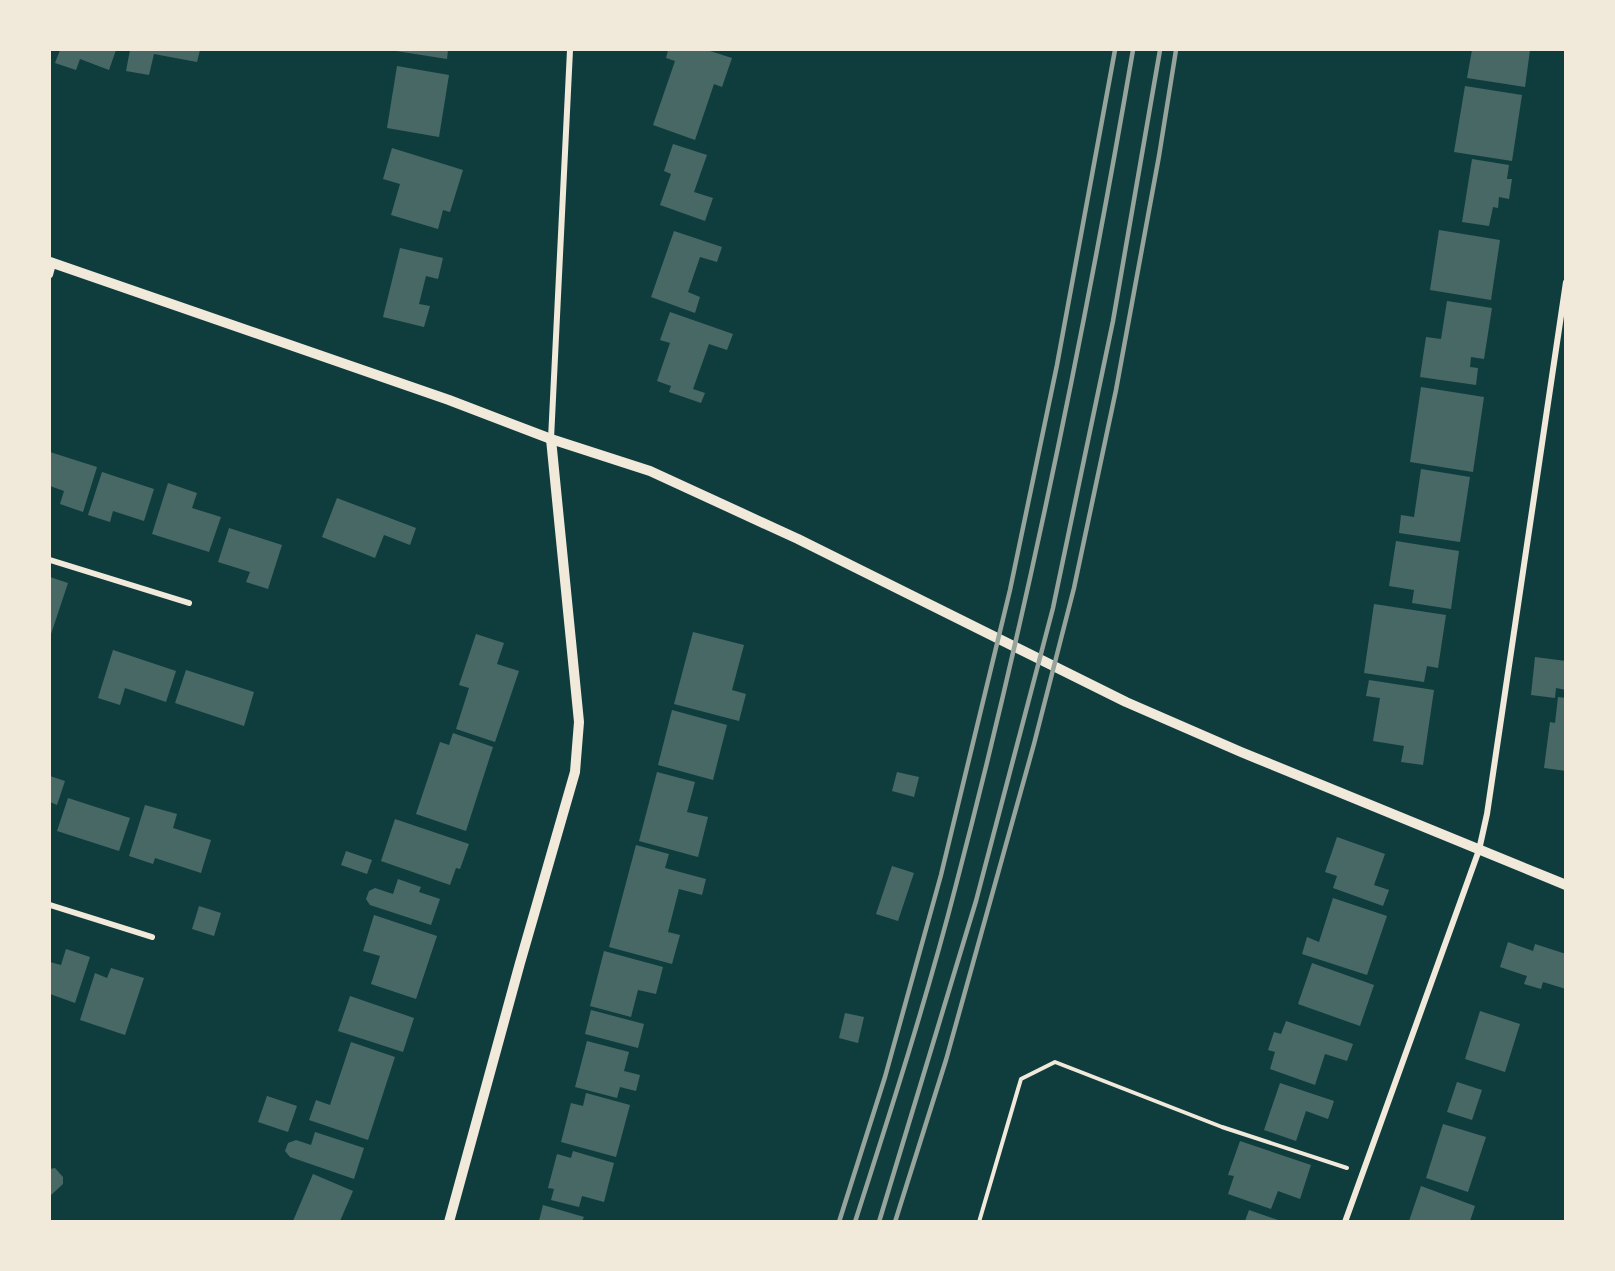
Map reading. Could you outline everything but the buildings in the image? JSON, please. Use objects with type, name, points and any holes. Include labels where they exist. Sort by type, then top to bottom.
[{"type":"street","points":[[449,1221],[574,772],[579,722],[551,439],[570,50]]},
{"type":"street","points":[[50,275],[51,263],[449,400],[551,439],[650,471],[798,539],[1126,702],[1241,752],[1566,885]]},
{"type":"street","points":[[1345,1221],[1479,850],[1566,282]]},
{"type":"street","points":[[50,560],[189,603]]},
{"type":"street","points":[[50,905],[152,937]]},
{"type":"path","points":[[979,1221],[1021,1079],[1055,1062],[1222,1127],[1362,1173]]},
{"type":"railway","points":[[839,1222],[885,1077],[941,875],[1010,590],[1057,365],[1115,50]]},
{"type":"railway","points":[[855,1222],[933,970],[1007,678],[1075,365],[1133,50]]},
{"type":"railway","points":[[879,1222],[976,901],[1053,608],[1113,321],[1160,50]]},
{"type":"railway","points":[[895,1222],[946,1060],[1034,744],[1074,588],[1116,390],[1176,50]]}]
